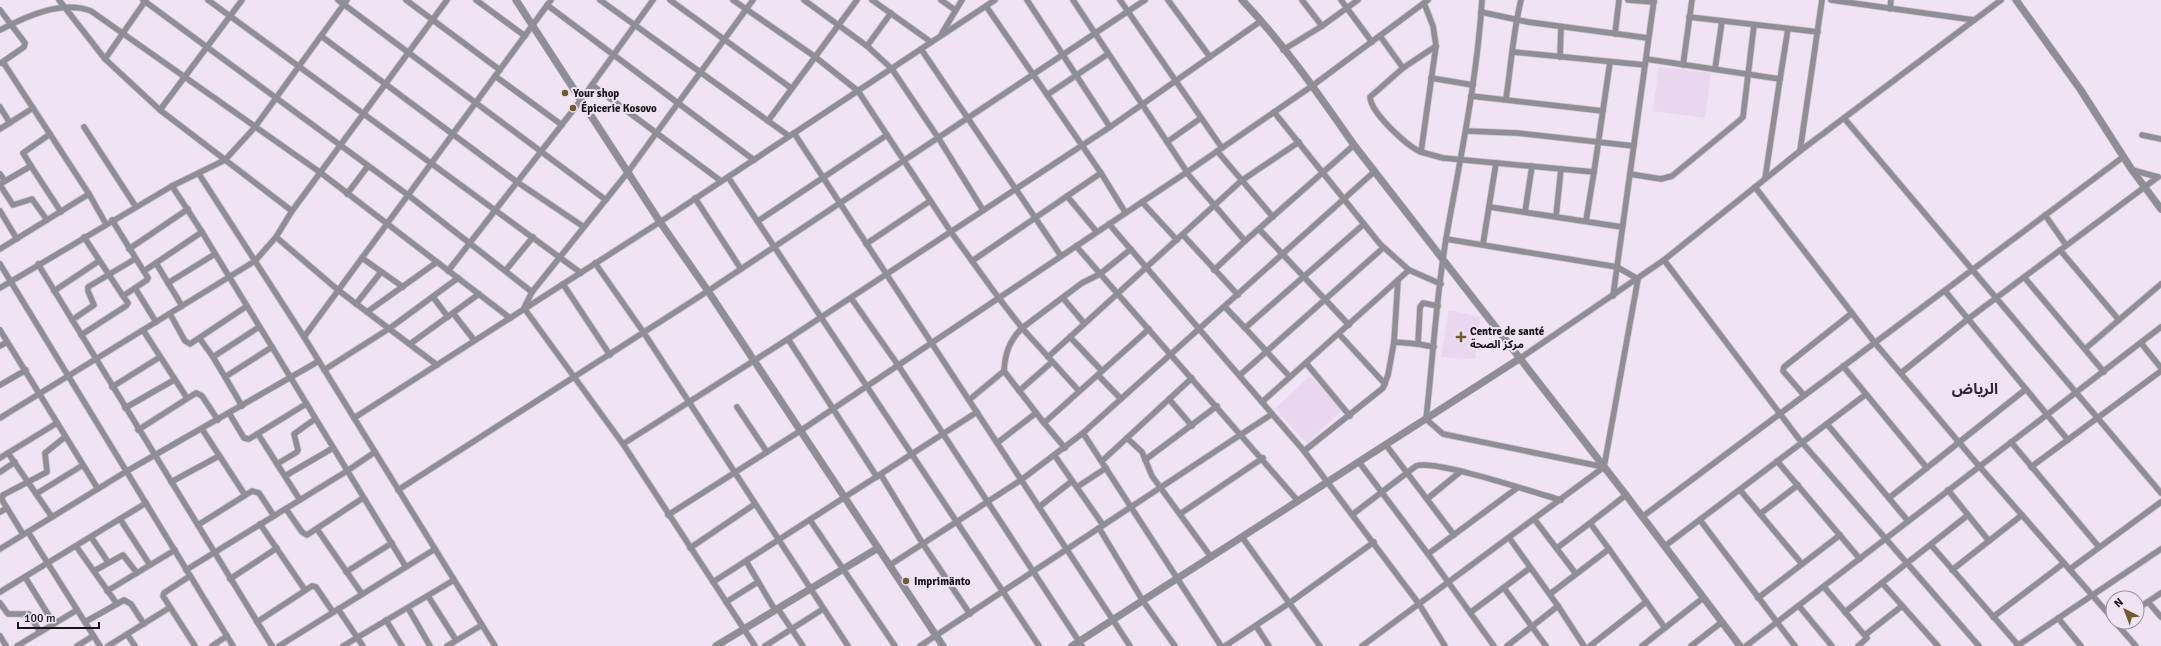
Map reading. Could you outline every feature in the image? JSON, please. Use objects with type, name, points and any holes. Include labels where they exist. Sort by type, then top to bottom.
[{"type":"street","points":[[59,0],[105,59],[160,110],[292,211]]},
{"type":"street","points":[[208,0],[581,273]]},
{"type":"street","points":[[160,110],[242,0]]},
{"type":"street","points":[[338,0],[346,2],[410,53],[606,200]]},
{"type":"street","points":[[406,0],[500,70]]},
{"type":"street","points":[[0,418],[256,261],[276,237],[292,211],[410,53],[447,0]]},
{"type":"street","points":[[476,0],[525,36]]},
{"type":"street","points":[[516,0],[660,222],[708,291],[943,646]]},
{"type":"street","points":[[600,0],[768,121],[791,135],[841,204],[1130,646]]},
{"type":"street","points":[[448,271],[581,100],[653,0]]},
{"type":"street","points":[[670,0],[791,88]]},
{"type":"street","points":[[734,0],[746,10],[814,56],[858,91],[951,232],[998,297],[1022,328],[1079,391]]},
{"type":"street","points":[[524,308],[532,292],[628,172],[753,0]]},
{"type":"street","points":[[804,0],[867,46],[892,69],[939,139],[983,210]]},
{"type":"street","points":[[768,121],[814,56],[857,0]]},
{"type":"street","points":[[872,0],[931,42]]},
{"type":"street","points":[[940,0],[955,10]]},
{"type":"street","points":[[940,35],[962,0]]},
{"type":"street","points":[[354,418],[660,222],[892,69],[940,35],[995,0]]},
{"type":"street","points":[[1026,0],[1110,127]]},
{"type":"street","points":[[1073,0],[1186,172],[1245,242]]},
{"type":"street","points":[[1120,0],[1201,118],[1241,181],[1273,217]]},
{"type":"street","points":[[398,490],[576,377],[841,204],[1096,35],[1145,0]]},
{"type":"street","points":[[1168,0],[1210,57]]},
{"type":"street","points":[[1242,0],[1261,21],[1312,86],[1354,145],[1626,495],[1740,646]]},
{"type":"street","points":[[1302,0],[1322,26]]},
{"type":"street","points":[[1342,0],[1372,42]]},
{"type":"street","points":[[1284,50],[1322,26],[1358,0]]},
{"type":"street","points":[[1426,419],[1443,261],[1462,160],[1482,0]]},
{"type":"street","points":[[1506,99],[1516,20],[1521,0]]},
{"type":"street","points":[[1615,34],[1619,0]]},
{"type":"street","points":[[1613,296],[1654,1],[1628,0]]},
{"type":"street","points":[[1683,64],[1692,0]]},
{"type":"street","points":[[1800,151],[1822,0]]},
{"type":"street","points":[[1831,0],[1974,20]]},
{"type":"street","points":[[1890,0],[1890,9]]},
{"type":"street","points":[[1072,646],[1080,644],[1143,600],[1519,359],[1638,279],[1664,260],[1800,151],[2001,0]]},
{"type":"street","points":[[2016,0],[2062,64],[2143,186],[2161,209]]},
{"type":"street","points":[[105,59],[145,1],[408,195],[506,270],[532,292]]},
{"type":"street","points":[[668,515],[800,431],[1076,246],[1096,231],[1142,202],[1312,86],[1426,1],[1433,26],[1436,46],[1422,152]]},
{"type":"street","points":[[0,288],[136,206],[172,186],[200,174],[225,160],[255,127],[346,2]]},
{"type":"street","points":[[304,337],[549,2],[613,54],[754,160]]},
{"type":"street","points":[[0,30],[48,9],[64,6],[91,11],[184,79],[320,173],[386,225],[510,318]]},
{"type":"street","points":[[986,6],[1101,173],[1125,212]]},
{"type":"street","points":[[0,10],[25,43],[24,47],[2,63],[89,194],[106,224]]},
{"type":"street","points":[[1481,12],[1516,20],[1648,38]]},
{"type":"street","points":[[867,46],[891,14]]},
{"type":"street","points":[[1689,17],[1818,32]]},
{"type":"street","points":[[623,444],[754,362],[1082,146],[1176,82],[1261,21]]},
{"type":"street","points":[[1715,69],[1722,21]]},
{"type":"street","points":[[1630,174],[1661,179],[1672,176],[1736,125],[1743,117],[1754,25]]},
{"type":"street","points":[[1560,57],[1561,27]]},
{"type":"street","points":[[1765,179],[1788,29]]},
{"type":"street","points":[[321,36],[517,182],[584,227]]},
{"type":"street","points":[[1380,36],[1403,68]]},
{"type":"street","points":[[1436,46],[1403,68],[1373,94],[1370,99],[1388,125],[1405,143],[1422,152],[1443,158],[1594,172]]},
{"type":"street","points":[[921,49],[1061,256]]},
{"type":"street","points":[[1513,52],[1610,62],[1683,64],[1780,79]]},
{"type":"street","points":[[1047,95],[1108,54]]},
{"type":"street","points":[[1586,221],[1610,62]]},
{"type":"street","points":[[495,76],[562,125]]},
{"type":"street","points":[[1431,78],[1472,85]]},
{"type":"street","points":[[592,85],[721,181]]},
{"type":"street","points":[[1471,96],[1603,111]]},
{"type":"street","points":[[0,108],[10,123]]},
{"type":"street","points":[[0,129],[33,108]]},
{"type":"street","points":[[1274,112],[1383,248],[1409,270],[1441,284]]},
{"type":"street","points":[[1167,142],[1201,118]]},
{"type":"street","points":[[1844,118],[2078,392],[2161,493]]},
{"type":"street","points":[[84,127],[136,206]]},
{"type":"street","points":[[1466,131],[1517,133],[1634,146]]},
{"type":"street","points":[[50,134],[23,153],[61,212]]},
{"type":"street","points":[[758,221],[887,135]]},
{"type":"street","points":[[2142,135],[2161,139]]},
{"type":"street","points":[[1019,391],[1084,323],[1117,292],[1147,268],[1241,181],[1299,142]]},
{"type":"street","points":[[1214,270],[1354,145]]},
{"type":"street","points":[[1642,516],[1779,414],[1803,394],[1974,270],[2123,156]]},
{"type":"street","points":[[1483,244],[1496,163]]},
{"type":"street","points":[[2,184],[30,166]]},
{"type":"street","points":[[347,194],[368,166]]},
{"type":"street","points":[[1525,212],[1532,166]]},
{"type":"street","points":[[1556,216],[1561,169]]},
{"type":"street","points":[[2132,170],[2159,177]]},
{"type":"street","points":[[890,566],[1021,480],[1084,433],[1375,172]]},
{"type":"street","points":[[972,261],[1101,173]]},
{"type":"street","points":[[0,174],[2,184],[13,205],[32,199],[47,220]]},
{"type":"street","points":[[200,174],[304,337],[495,646]]},
{"type":"street","points":[[728,177],[822,317],[1038,646]]},
{"type":"street","points":[[1901,373],[1968,319],[2143,186],[2159,177]]},
{"type":"street","points":[[172,186],[230,277],[406,567]]},
{"type":"street","points":[[1755,187],[1875,343],[1979,466],[2105,609]]},
{"type":"street","points":[[0,249],[89,194]]},
{"type":"street","points":[[1067,196],[1096,231]]},
{"type":"street","points":[[695,198],[741,269]]},
{"type":"street","points":[[866,244],[930,201]]},
{"type":"street","points":[[1142,202],[1177,240]]},
{"type":"street","points":[[1490,207],[1622,227]]},
{"type":"street","points":[[129,249],[188,209]]},
{"type":"street","points":[[0,213],[17,239]]},
{"type":"street","points":[[2045,215],[2066,245]]},
{"type":"street","points":[[112,220],[144,271],[147,280],[123,296]]},
{"type":"street","points":[[1109,224],[1304,451],[1353,514],[1419,604],[1445,646]]},
{"type":"street","points":[[1245,328],[1364,224]]},
{"type":"street","points":[[1259,229],[1349,325]]},
{"type":"street","points":[[144,271],[202,232]]},
{"type":"street","points":[[1183,235],[1238,295]]},
{"type":"street","points":[[276,237],[338,290],[437,365]]},
{"type":"street","points":[[506,270],[532,237]]},
{"type":"street","points":[[81,334],[126,306],[128,303],[84,238]]},
{"type":"street","points":[[1446,239],[1617,267],[1638,279]]},
{"type":"street","points":[[1076,246],[1263,458],[1298,501]]},
{"type":"street","points":[[1240,375],[1383,248]]},
{"type":"street","points":[[969,400],[1004,371],[1007,348],[1014,336],[1022,328],[1082,283],[1100,274],[1131,249]]},
{"type":"street","points":[[2060,250],[2119,320]]},
{"type":"street","points":[[168,283],[215,254]]},
{"type":"street","points":[[72,320],[94,305],[87,289],[108,274],[135,258]]},
{"type":"street","points":[[362,258],[403,287]]},
{"type":"street","points":[[1664,260],[1779,414],[1906,564],[1979,646]]},
{"type":"street","points":[[54,291],[99,261]]},
{"type":"street","points":[[367,312],[437,262]]},
{"type":"street","points":[[156,263],[182,306]]},
{"type":"street","points":[[595,263],[644,333],[810,590],[848,646]]},
{"type":"street","points":[[0,264],[233,646]]},
{"type":"street","points":[[38,264],[138,430],[272,646]]},
{"type":"street","points":[[1262,402],[1409,270]]},
{"type":"street","points":[[356,304],[381,272]]},
{"type":"street","points":[[2024,277],[2104,372]]},
{"type":"street","points":[[324,370],[390,328],[458,278]]},
{"type":"street","points":[[1362,646],[1510,539],[1604,467],[1638,279]]},
{"type":"street","points":[[1304,451],[1350,416],[1375,395],[1385,384],[1394,342],[1398,280]]},
{"type":"street","points":[[563,284],[610,354]]},
{"type":"street","points":[[2085,349],[2161,284]]},
{"type":"street","points":[[135,288],[156,322]]},
{"type":"street","points":[[1945,291],[2068,440]]},
{"type":"street","points":[[410,344],[479,294]]},
{"type":"street","points":[[433,297],[448,317]]},
{"type":"street","points":[[851,298],[898,365],[942,435],[988,502],[1080,644]]},
{"type":"street","points":[[1063,298],[1084,323]]},
{"type":"street","points":[[1418,344],[1420,307],[1423,303],[1438,306]]},
{"type":"street","points":[[170,314],[190,344],[200,339],[247,306]]},
{"type":"street","points":[[1225,307],[1290,377]]},
{"type":"street","points":[[524,308],[576,377],[623,444],[755,646]]},
{"type":"street","points":[[453,313],[474,340]]},
{"type":"street","points":[[1803,394],[1784,371],[1784,367],[1852,313]]},
{"type":"street","points":[[213,357],[259,327]]},
{"type":"street","points":[[1746,646],[2161,327]]},
{"type":"street","points":[[1044,423],[1149,329]]},
{"type":"street","points":[[0,330],[98,489]]},
{"type":"street","points":[[143,330],[187,398]]},
{"type":"street","points":[[1339,334],[1385,384]]},
{"type":"street","points":[[1070,337],[1121,400]]},
{"type":"street","points":[[200,339],[213,357],[242,406]]},
{"type":"street","points":[[788,339],[970,614]]},
{"type":"street","points":[[0,346],[7,342]]},
{"type":"street","points":[[1394,342],[1434,347]]},
{"type":"street","points":[[2031,467],[2099,418],[2161,370],[2141,343]]},
{"type":"street","points":[[225,377],[272,347]]},
{"type":"street","points":[[112,387],[160,357]]},
{"type":"street","points":[[0,549],[127,471],[319,361]]},
{"type":"street","points":[[1306,363],[1350,416]]},
{"type":"street","points":[[1843,366],[1865,395],[1927,468]]},
{"type":"street","points":[[0,385],[26,370]]},
{"type":"street","points":[[1004,371],[1065,448]]},
{"type":"street","points":[[1102,461],[1192,378]]},
{"type":"street","points":[[125,408],[174,380]]},
{"type":"street","points":[[1889,498],[2026,389]]},
{"type":"street","points":[[138,430],[187,398],[199,393],[218,420]]},
{"type":"street","points":[[1665,546],[1865,395]]},
{"type":"street","points":[[1169,399],[1192,426]]},
{"type":"street","points":[[229,413],[244,438],[249,439],[306,404]]},
{"type":"street","points":[[1145,460],[1217,406]]},
{"type":"street","points":[[737,407],[767,452]]},
{"type":"street","points":[[713,582],[779,541],[977,412]]},
{"type":"street","points":[[996,443],[1036,413]]},
{"type":"street","points":[[920,646],[1003,593],[1272,414]]},
{"type":"street","points":[[277,464],[297,452],[298,450],[294,434],[315,419]]},
{"type":"street","points":[[1426,419],[1443,434],[1604,467]]},
{"type":"street","points":[[0,458],[57,423]]},
{"type":"street","points":[[1827,424],[1908,521]]},
{"type":"street","points":[[202,429],[245,495]]},
{"type":"street","points":[[1084,433],[1221,646]]},
{"type":"street","points":[[258,434],[300,500]]},
{"type":"street","points":[[65,437],[45,453],[47,472],[3,495],[2,500],[48,563],[100,646]]},
{"type":"street","points":[[1127,438],[1142,452],[1148,471],[1211,557]]},
{"type":"street","points":[[2011,442],[2099,547]]},
{"type":"street","points":[[1386,445],[1454,535]]},
{"type":"street","points":[[285,476],[333,448]]},
{"type":"street","points":[[186,570],[347,471],[375,452]]},
{"type":"street","points":[[8,453],[52,517]]},
{"type":"street","points":[[171,482],[219,456]]},
{"type":"street","points":[[1055,456],[1077,487],[1143,600],[1175,646]]},
{"type":"street","points":[[1180,514],[1263,458]]},
{"type":"street","points":[[1777,461],[1860,559]]},
{"type":"street","points":[[0,472],[14,462]]},
{"type":"street","points":[[1359,462],[1449,582],[1494,646]]},
{"type":"street","points":[[1353,514],[1407,472],[1416,466],[1425,464],[1460,472],[1561,500]]},
{"type":"street","points":[[36,494],[83,465]]},
{"type":"street","points":[[1077,487],[1106,468]]},
{"type":"street","points":[[1427,499],[1460,472]]},
{"type":"street","points":[[1039,507],[1072,481]]},
{"type":"street","points":[[1760,514],[1798,485]]},
{"type":"street","points":[[1428,554],[1517,488]]},
{"type":"street","points":[[1740,490],[1802,564]]},
{"type":"street","points":[[1948,490],[1989,541]]},
{"type":"street","points":[[198,525],[252,491],[259,493],[274,516]]},
{"type":"street","points":[[1557,548],[1626,495]]},
{"type":"street","points":[[286,509],[304,535],[307,535],[363,498]]},
{"type":"street","points":[[2070,569],[2161,502]]},
{"type":"street","points":[[0,592],[146,503]]},
{"type":"street","points":[[690,548],[755,504]]},
{"type":"street","points":[[0,512],[7,508]]},
{"type":"street","points":[[1845,612],[1968,515]]},
{"type":"street","points":[[1952,570],[2022,515]]},
{"type":"street","points":[[120,519],[150,565]]},
{"type":"street","points":[[810,520],[845,569],[895,646]]},
{"type":"street","points":[[1535,520],[1576,574]]},
{"type":"street","points":[[1700,520],[1794,646]]},
{"type":"street","points":[[1590,523],[1665,628]]},
{"type":"street","points":[[260,524],[305,590]]},
{"type":"street","points":[[317,529],[362,594]]},
{"type":"street","points":[[1758,598],[1840,535]]},
{"type":"street","points":[[91,537],[108,562]]},
{"type":"street","points":[[1242,537],[1288,604],[1320,646]]},
{"type":"street","points":[[1510,539],[1550,594],[1584,646]]},
{"type":"street","points":[[346,572],[392,542]]},
{"type":"street","points":[[1225,646],[1288,604],[1374,542]]},
{"type":"street","points":[[1931,545],[2017,646],[2161,549]]},
{"type":"street","points":[[76,546],[117,604]]},
{"type":"street","points":[[230,578],[277,548]]},
{"type":"street","points":[[716,646],[878,548]]},
{"type":"street","points":[[279,646],[435,549]]},
{"type":"street","points":[[1550,594],[1609,549]]},
{"type":"street","points":[[108,591],[175,550]]},
{"type":"street","points":[[94,571],[123,555],[137,573]]},
{"type":"street","points":[[746,562],[758,582],[803,646]]},
{"type":"street","points":[[1993,617],[2064,563]]},
{"type":"street","points":[[1471,612],[1530,568]]},
{"type":"street","points":[[190,576],[163,594],[169,608],[195,646]]},
{"type":"street","points":[[25,577],[54,624]]},
{"type":"street","points":[[343,646],[454,580]]},
{"type":"street","points":[[726,602],[758,582]]},
{"type":"street","points":[[1882,583],[1938,646]]},
{"type":"street","points":[[257,622],[312,586],[316,587],[363,646]]},
{"type":"street","points":[[1824,587],[1867,638],[1858,646]]},
{"type":"street","points":[[1504,588],[1546,646]]},
{"type":"street","points":[[2145,604],[2161,593]]},
{"type":"street","points":[[428,596],[456,640]]},
{"type":"street","points":[[1642,646],[1703,598]]},
{"type":"street","points":[[85,622],[117,604],[128,600],[144,624]]},
{"type":"street","points":[[1590,646],[1646,602]]},
{"type":"street","points":[[2148,602],[2161,617]]},
{"type":"street","points":[[0,603],[8,614],[29,614],[40,632]]},
{"type":"street","points":[[1507,646],[1558,606]]},
{"type":"street","points":[[1799,606],[1832,646]]},
{"type":"street","points":[[1865,635],[1902,606]]},
{"type":"street","points":[[108,646],[169,608]]},
{"type":"street","points":[[408,608],[430,646]]},
{"type":"street","points":[[765,646],[823,609]]},
{"type":"street","points":[[17,646],[77,610]]},
{"type":"street","points":[[2058,618],[2081,646]]},
{"type":"street","points":[[386,620],[402,646]]},
{"type":"street","points":[[1691,646],[1722,622]]},
{"type":"street","points":[[447,646],[482,625]]},
{"type":"street","points":[[1256,626],[1269,646]]},
{"type":"street","points":[[2123,630],[2136,646]]},
{"type":"street","points":[[127,634],[135,646]]},
{"type":"street","points":[[0,636],[6,646]]},
{"type":"street","points":[[77,646],[94,636]]},
{"type":"street","points":[[212,646],[227,636]]},
{"type":"shaded area","points":[[1659,67],[1711,73],[1705,118],[1653,111]]},
{"type":"shaded area","name":"Centre de santé مركز الصحة","points":[[1449,310],[1480,317],[1475,359],[1441,357]]},
{"type":"shaded area","points":[[1310,376],[1342,410],[1307,443],[1275,409]]},
{"type":"place","name":"Your shop","points":[[565,93]]},
{"type":"place","name":"Épicerie Kosovo","points":[[573,108]]},
{"type":"place","name":"Centre de santé مركز الصحة","points":[[1461,337]]},
{"type":"place","name":"Imprimänto","points":[[906,581]]},
{"type":"district","name":"الرياض","points":[[1975,389]]}]
